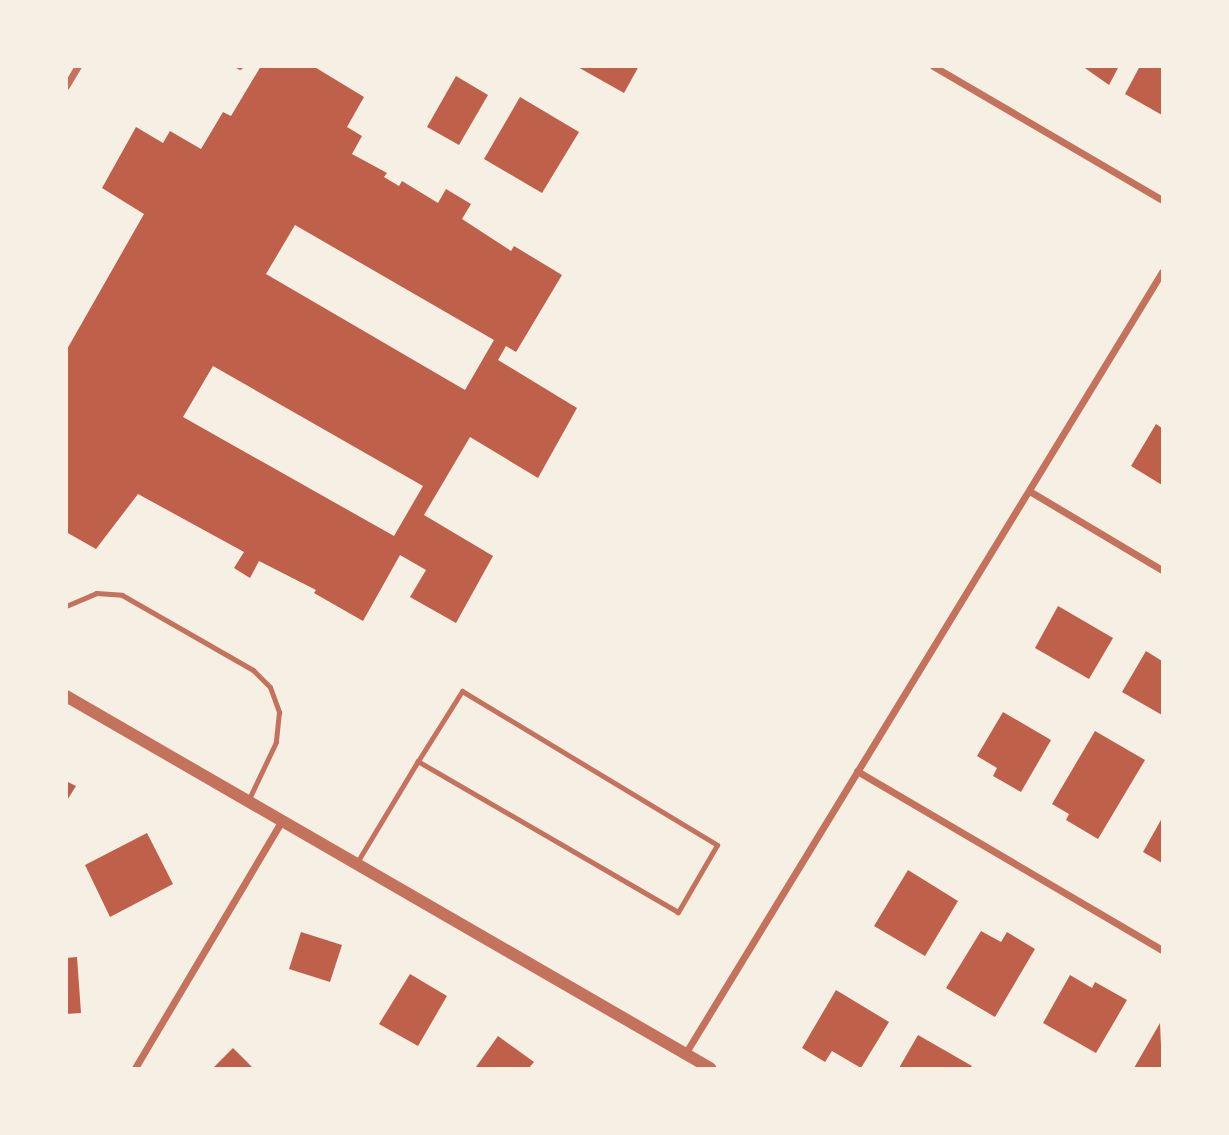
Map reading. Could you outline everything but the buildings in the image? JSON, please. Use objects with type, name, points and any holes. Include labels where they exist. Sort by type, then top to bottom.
[{"type":"street","points":[[66,86],[78,66]]},
{"type":"street","points":[[933,66],[944,69],[1163,200]]},
{"type":"street","points":[[685,1055],[1163,272]]},
{"type":"street","points":[[1031,492],[1163,570]]},
{"type":"street","points":[[66,696],[710,1069]]},
{"type":"street","points":[[857,772],[1163,950]]},
{"type":"street","points":[[135,1069],[282,820]]},
{"type":"lane","points":[[66,606],[96,593],[122,595],[253,670],[270,687],[279,712],[276,742],[248,801]]},
{"type":"lane","points":[[356,864],[418,761],[461,691],[717,845],[678,912],[418,761]]}]
